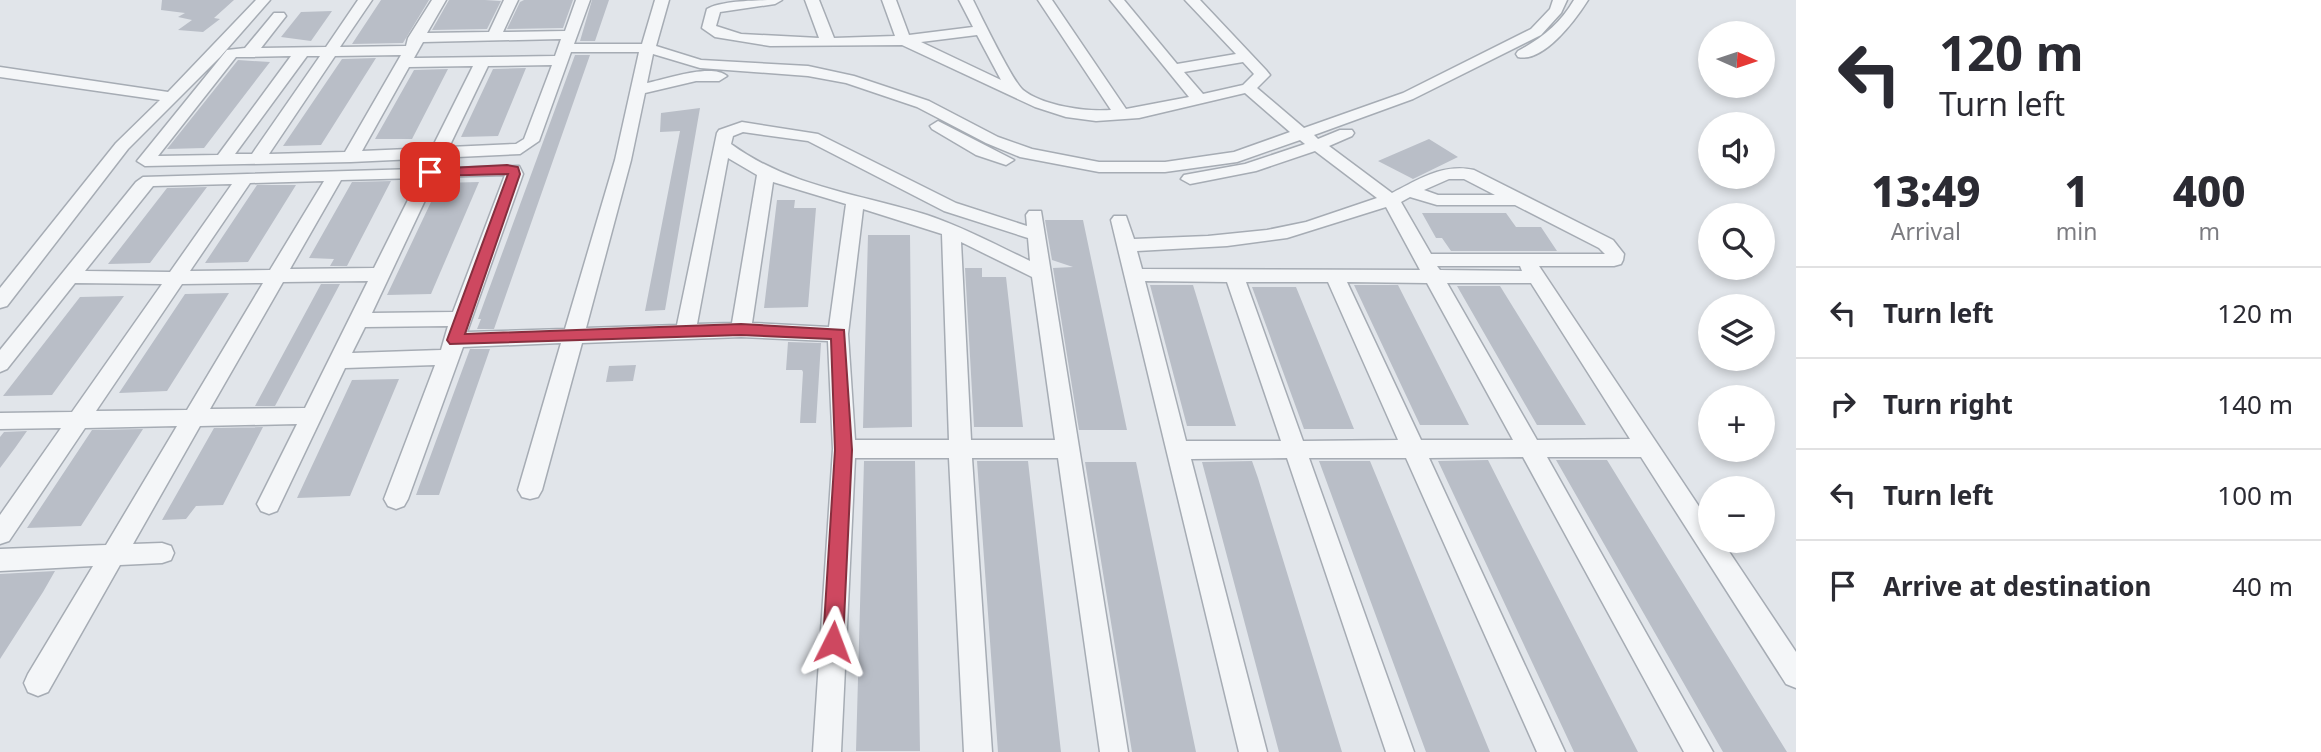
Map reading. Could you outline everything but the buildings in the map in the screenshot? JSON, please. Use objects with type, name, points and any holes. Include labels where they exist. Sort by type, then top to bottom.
[{"type":"street","points":[[0,301],[97,175],[215,54],[263,0]]},
{"type":"street","points":[[257,159],[365,0]]},
{"type":"street","points":[[351,157],[439,0]]},
{"type":"street","points":[[494,36],[511,0]]},
{"type":"street","points":[[0,365],[142,186],[149,181],[335,176],[513,151],[529,144],[583,0]]},
{"type":"street","points":[[530,490],[623,160],[646,54],[662,0]]},
{"type":"street","points":[[775,0],[747,21],[828,42],[904,40],[980,30]]},
{"type":"street","points":[[812,0],[828,42]]},
{"type":"street","points":[[889,0],[904,40],[1041,104],[1066,112],[1096,116],[1163,110],[1248,88],[1262,75],[1192,0]]},
{"type":"street","points":[[966,0],[1015,91]]},
{"type":"street","points":[[1045,0],[1122,115]]},
{"type":"street","points":[[1117,0],[1200,100]]},
{"type":"street","points":[[396,499],[514,174],[513,170],[351,157],[145,161],[229,54],[409,50],[494,36],[564,48],[646,54],[700,64],[808,71],[849,79],[923,104],[992,140],[1026,153],[1063,162],[1131,169],[1202,164],[1311,140],[1506,49],[1536,32],[1556,10],[1560,0]]},
{"type":"street","points":[[638,90],[696,76],[776,78],[821,83],[864,93],[925,118],[962,141],[1003,159],[1038,170],[1108,181],[1146,183],[1222,175],[1471,80],[1552,39],[1563,29],[1581,0]]},
{"type":"street","points":[[250,52],[279,16]]},
{"type":"street","points":[[409,50],[482,62],[564,48]]},
{"type":"street","points":[[223,159],[303,51]]},
{"type":"street","points":[[646,54],[696,76]]},
{"type":"street","points":[[1173,69],[1247,57]]},
{"type":"street","points":[[268,505],[482,62]]},
{"type":"street","points":[[0,72],[171,97]]},
{"type":"street","points":[[1248,88],[1311,140],[1400,196],[1437,200],[1518,200]]},
{"type":"street","points":[[685,333],[726,131],[742,127],[813,138],[841,150],[904,186],[950,206],[1036,225],[1041,274],[1114,752]]},
{"type":"street","points":[[722,145],[766,174],[824,194],[855,200],[926,221],[1041,274]]},
{"type":"street","points":[[1128,245],[1206,243],[1291,231],[1400,196],[1455,172],[1468,174],[1606,244],[1615,254],[1614,260],[1530,268],[1427,268],[1335,276],[1134,275]]},
{"type":"street","points":[[741,330],[766,174]]},
{"type":"street","points":[[38,682],[335,176]]},
{"type":"street","points":[[0,534],[244,179]]},
{"type":"street","points":[[1400,196],[1427,268],[1699,752]]},
{"type":"street","points":[[827,752],[844,450],[838,334],[855,200]]},
{"type":"street","points":[[1120,220],[1253,752]]},
{"type":"street","points":[[951,232],[960,448],[978,752]]},
{"type":"street","points":[[1530,268],[1796,676]]},
{"type":"street","points":[[69,277],[380,274]]},
{"type":"street","points":[[1335,276],[1411,449],[1551,752]]},
{"type":"street","points":[[1235,277],[1400,752]]},
{"type":"street","points":[[356,320],[460,319]]},
{"type":"street","points":[[338,361],[575,336],[741,330],[838,334]]},
{"type":"street","points":[[0,421],[312,416]]},
{"type":"street","points":[[1178,450],[1648,448]]},
{"type":"street","points":[[844,450],[1069,449]]},
{"type":"street","points":[[0,560],[162,553]]},
{"type":"route","points":[[430,172],[507,169],[513,170],[514,174],[460,319],[455,340],[741,330],[838,334],[844,450],[833,642]]}]
